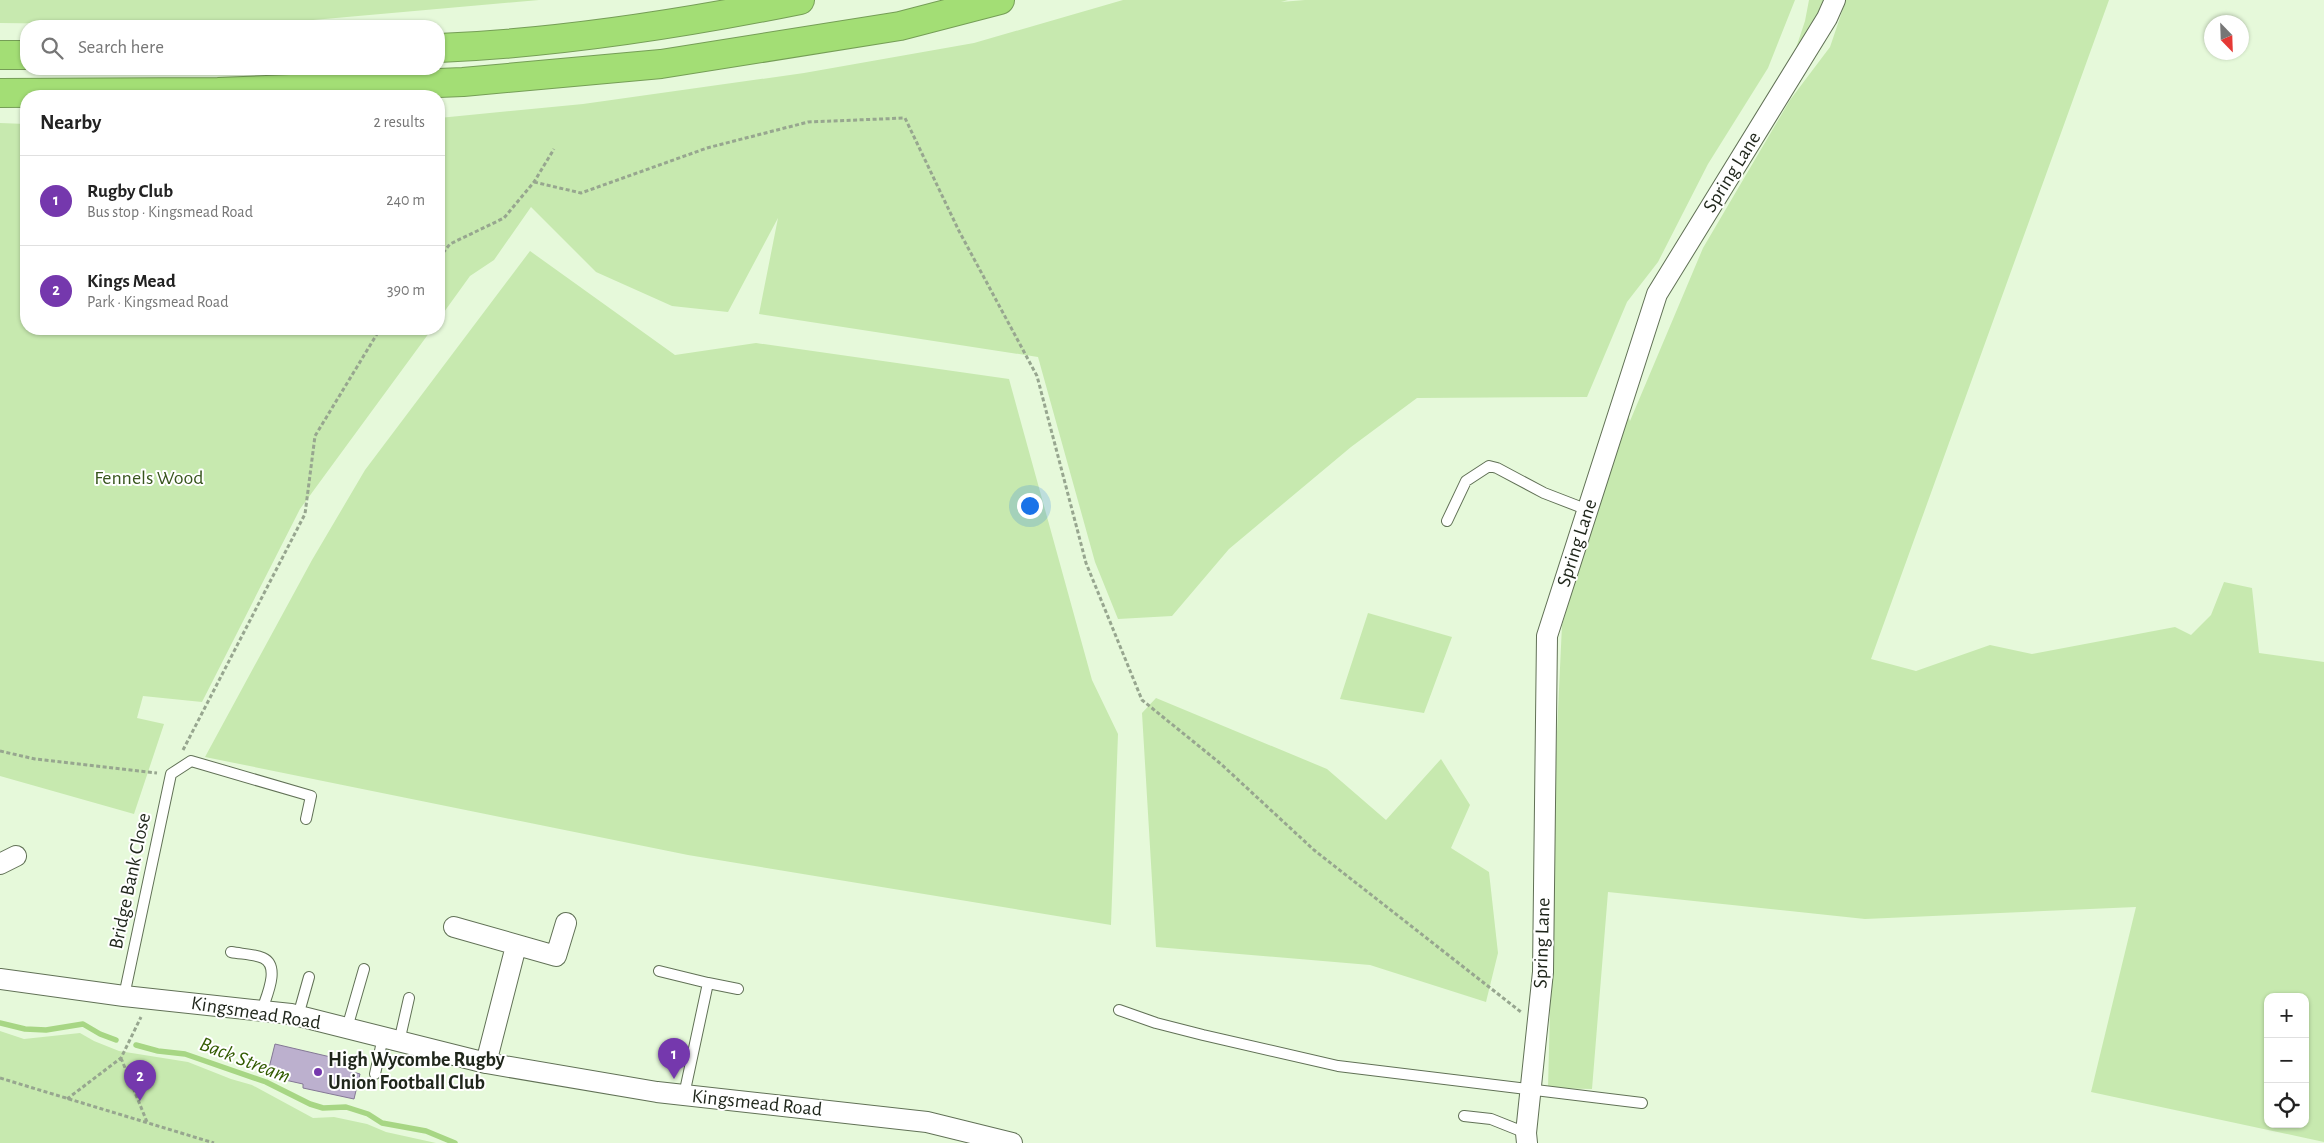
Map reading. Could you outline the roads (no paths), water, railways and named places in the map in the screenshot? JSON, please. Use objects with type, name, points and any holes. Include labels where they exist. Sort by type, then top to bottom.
[{"type":"highway","points":[[445,47],[586,35],[712,18],[800,0]]},
{"type":"highway","points":[[267,90],[463,82],[661,64],[790,46],[900,26],[1000,0]]},
{"type":"highway","points":[[0,55],[20,55]]},
{"type":"highway","points":[[0,93],[20,93]]},
{"type":"street","name":"Spring Lane","points":[[1526,1138],[1543,972],[1547,636],[1657,294],[1827,18],[1835,0]]},
{"type":"street","points":[[454,927],[556,956],[566,923]]},
{"type":"street","points":[[486,1063],[516,946]]},
{"type":"street","name":"Kingsmead Road","points":[[0,979],[124,996],[262,1010],[298,1016],[486,1063],[684,1095],[927,1122],[986,1140],[1012,1143]]},
{"type":"lane","points":[[1447,521],[1466,481],[1489,466],[1544,493],[1588,510]]},
{"type":"lane","name":"Bridge Bank Close","points":[[124,996],[171,774],[191,761],[311,796],[306,819]]},
{"type":"lane","points":[[231,952],[264,958],[270,965],[272,974],[262,1010]]},
{"type":"lane","points":[[348,1028],[364,969]]},
{"type":"lane","points":[[659,971],[738,989]]},
{"type":"lane","points":[[298,1016],[309,977]]},
{"type":"lane","points":[[684,1095],[708,983]]},
{"type":"lane","points":[[375,1074],[409,998]]},
{"type":"lane","points":[[1120,1010],[1156,1024],[1338,1066],[1530,1091],[1642,1102]]},
{"type":"lane","points":[[1464,1116],[1491,1119],[1526,1138]]},
{"type":"waterway","name":"Back Stream","points":[[0,1023],[25,1029],[46,1030],[83,1024],[100,1034],[116,1040]]},
{"type":"waterway","name":"Back Stream","points":[[136,1045],[158,1051],[185,1054],[266,1082],[310,1104],[323,1108],[346,1107],[368,1114],[382,1123],[426,1131],[455,1143]]},
{"type":"place","name":"High Wycombe Rugby Union Football Club","points":[[318,1072]]},
{"type":"place","name":"Rugby Club","points":[[674,1079]]},
{"type":"place","name":"Kings Mead","points":[[140,1101]]},
{"type":"park label","name":"Fennels Wood","points":[[149,478]]}]
